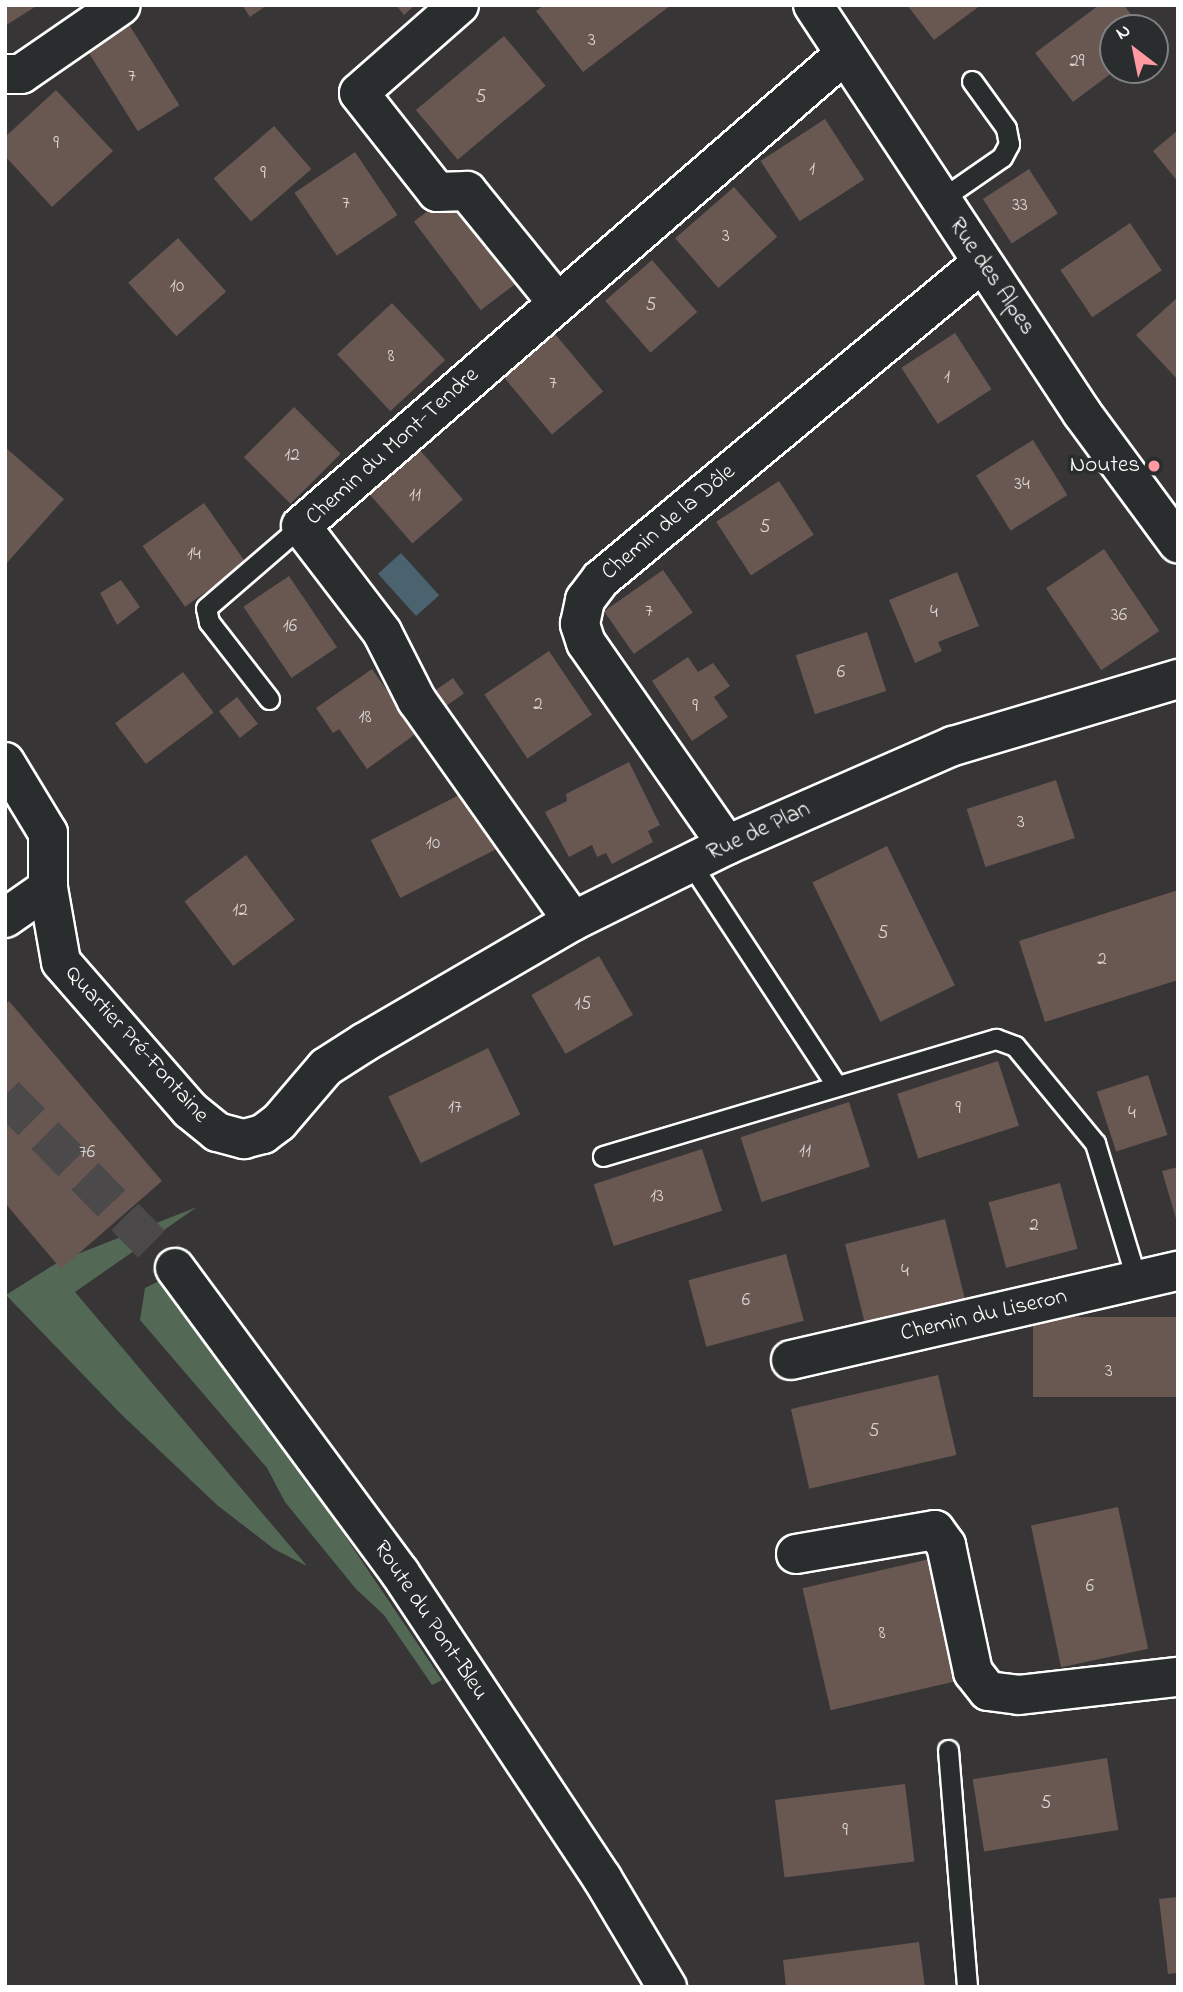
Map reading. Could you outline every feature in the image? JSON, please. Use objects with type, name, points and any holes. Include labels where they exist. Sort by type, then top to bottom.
[{"type":"street","points":[[5,74],[21,74],[120,5]]},
{"type":"street","points":[[459,5],[359,93],[437,192],[467,191],[558,302]]},
{"type":"street","name":"Rue des Alpes","points":[[813,5],[1082,413],[1178,543]]},
{"type":"street","name":"Chemin du Mont-Tendre","points":[[573,921],[417,701],[382,632],[301,526],[845,54]]},
{"type":"street","name":"Chemin de la Dôle","points":[[727,845],[586,643],[580,624],[585,600],[601,579],[981,263]]},
{"type":"street","name":"Rue de Plan","points":[[314,1079],[362,1037],[573,921],[727,845],[953,746],[1178,679]]},
{"type":"street","name":"Quartier Pré-Fontaine","points":[[5,762],[48,833],[48,888],[61,962],[190,1110],[217,1132],[244,1139],[263,1134],[314,1079]]},
{"type":"street","points":[[5,918],[48,888]]},
{"type":"street","name":"Route du Pont-Bleu","points":[[175,1268],[400,1573],[601,1878],[667,1987]]},
{"type":"street","name":"Chemin du Liseron","points":[[791,1360],[1178,1271]]},
{"type":"street","points":[[796,1554],[935,1530],[946,1545],[973,1672],[988,1691],[1019,1695],[1178,1677]]},
{"type":"lane","points":[[940,200],[1007,150],[1006,128],[972,81]]},
{"type":"lane","points":[[269,699],[209,622],[206,608],[301,526]]},
{"type":"lane","points":[[691,863],[836,1085]]},
{"type":"lane","points":[[603,1156],[996,1038],[1015,1046],[1095,1143],[1137,1281]]},
{"type":"lane","points":[[948,1750],[967,1987]]},
{"type":"green space","points":[[197,1207],[75,1292],[307,1566],[274,1549],[217,1505],[122,1415],[6,1295],[60,1261]]},
{"type":"green space","points":[[159,1281],[277,1435],[442,1680],[432,1685],[384,1615],[356,1589],[285,1502],[267,1468],[140,1320],[145,1288]]},
{"type":"water","points":[[401,553],[439,595],[416,616],[378,574]]},
{"type":"building","points":[[5,5],[38,5],[5,26]]},
{"type":"building","points":[[242,5],[267,5],[250,17]]},
{"type":"building","points":[[396,5],[415,5],[404,15]]},
{"type":"building","points":[[544,5],[671,5],[583,72],[536,11]]},
{"type":"building","points":[[907,5],[981,5],[934,40]]},
{"type":"building","points":[[1099,5],[1124,5],[1131,14],[1099,14],[1099,82],[1073,102],[1035,53]]},
{"type":"building","points":[[128,23],[179,105],[138,131],[86,49]]},
{"type":"building","points":[[504,36],[546,86],[458,160],[416,110]]},
{"type":"building","points":[[56,90],[113,151],[52,207],[5,156],[5,137]]},
{"type":"building","points":[[825,119],[864,179],[800,221],[760,161]]},
{"type":"building","points":[[274,126],[311,169],[251,222],[214,178]]},
{"type":"building","points":[[1178,130],[1178,182],[1153,151]]},
{"type":"building","points":[[355,152],[397,215],[337,256],[294,193]]},
{"type":"building","points":[[1029,169],[1058,213],[1012,243],[983,199]]},
{"type":"building","points":[[734,187],[777,237],[718,288],[675,238]]},
{"type":"building","points":[[449,195],[516,284],[481,310],[414,221]]},
{"type":"building","points":[[1130,223],[1162,270],[1092,317],[1060,270]]},
{"type":"building","points":[[178,238],[226,292],[176,336],[128,283]]},
{"type":"building","points":[[652,260],[697,312],[650,353],[605,301]]},
{"type":"building","points":[[1178,297],[1178,380],[1136,335]]},
{"type":"building","points":[[392,303],[445,360],[390,411],[337,354]]},
{"type":"building","points":[[955,333],[991,389],[938,424],[901,368]]},
{"type":"building","points":[[555,334],[603,391],[552,435],[504,377]]},
{"type":"building","points":[[294,407],[341,454],[290,504],[244,457]]},
{"type":"building","points":[[1033,440],[1067,495],[1011,531],[976,476]]},
{"type":"building","points":[[5,447],[64,499],[5,565]]},
{"type":"building","points":[[419,449],[463,500],[412,544],[368,493]]},
{"type":"building","points":[[779,481],[814,535],[751,576],[716,522]]},
{"type":"building","points":[[204,503],[246,564],[185,607],[143,546]]},
{"type":"building","points":[[1104,549],[1159,631],[1101,670],[1046,588]]},
{"type":"building","points":[[663,570],[693,613],[634,654],[604,611]]},
{"type":"building","points":[[957,572],[979,626],[938,642],[942,651],[915,663],[889,600]]},
{"type":"building","points":[[289,576],[337,647],[291,678],[243,607]]},
{"type":"building","points":[[121,580],[140,607],[117,625],[100,593]]},
{"type":"building","points":[[867,632],[886,691],[815,714],[796,655]]},
{"type":"building","points":[[549,651],[592,715],[527,758],[484,695]]},
{"type":"building","points":[[688,657],[698,672],[713,663],[730,686],[714,697],[728,717],[692,741],[652,681]]},
{"type":"building","points":[[372,669],[417,733],[367,769],[339,729],[333,733],[316,708]]},
{"type":"building","points":[[183,672],[214,713],[146,764],[115,723]]},
{"type":"building","points":[[453,678],[464,694],[438,712],[427,696]]},
{"type":"building","points":[[237,697],[258,724],[240,738],[219,711]]},
{"type":"building","points":[[629,762],[660,825],[648,831],[653,842],[612,864],[606,853],[597,857],[592,845],[569,857],[545,812],[567,801],[566,794]]},
{"type":"building","points":[[1056,780],[1075,838],[985,867],[967,809]]},
{"type":"building","points":[[467,791],[497,849],[400,898],[371,840]]},
{"type":"building","points":[[887,846],[955,985],[880,1022],[812,882]]},
{"type":"building","points":[[246,855],[295,920],[233,966],[185,901]]},
{"type":"building","points":[[1178,890],[1178,980],[1045,1022],[1019,941]]},
{"type":"building","points":[[599,956],[633,1015],[565,1054],[531,995]]},
{"type":"building","points":[[9,1001],[162,1181],[61,1269],[5,1203],[5,1005]]},
{"type":"building","points":[[488,1048],[520,1115],[421,1163],[388,1097]]},
{"type":"building","points":[[998,1061],[1019,1126],[918,1158],[897,1094]]},
{"type":"building","points":[[1148,1075],[1167,1135],[1116,1152],[1097,1092]]},
{"type":"building","points":[[849,1102],[870,1167],[762,1202],[741,1137]]},
{"type":"building","points":[[702,1149],[722,1211],[614,1246],[594,1184]]},
{"type":"building","points":[[1178,1167],[1178,1222],[1177,1222],[1162,1171]]},
{"type":"building","points":[[1060,1183],[1078,1249],[1006,1268],[989,1202]]},
{"type":"building","points":[[945,1219],[965,1300],[865,1324],[845,1244]]},
{"type":"building","points":[[786,1254],[804,1321],[706,1347],[688,1280]]},
{"type":"building","points":[[1033,1317],[1178,1317],[1178,1397],[1033,1397]]},
{"type":"building","points":[[938,1375],[956,1455],[809,1489],[791,1409]]},
{"type":"building","points":[[1118,1507],[1148,1649],[1061,1667],[1031,1526]]},
{"type":"building","points":[[934,1558],[962,1680],[831,1710],[802,1588]]},
{"type":"building","points":[[1107,1758],[1118,1830],[984,1851],[973,1779]]},
{"type":"building","points":[[905,1784],[915,1861],[784,1877],[775,1800]]},
{"type":"building","points":[[1178,1897],[1178,1973],[1168,1974],[1159,1899]]},
{"type":"building","points":[[919,1942],[925,1987],[786,1987],[783,1960]]},
{"type":"tunnel","points":[[5,1095],[175,1268]]},
{"type":"place","name":"Noutes","points":[[1154,466]]}]
